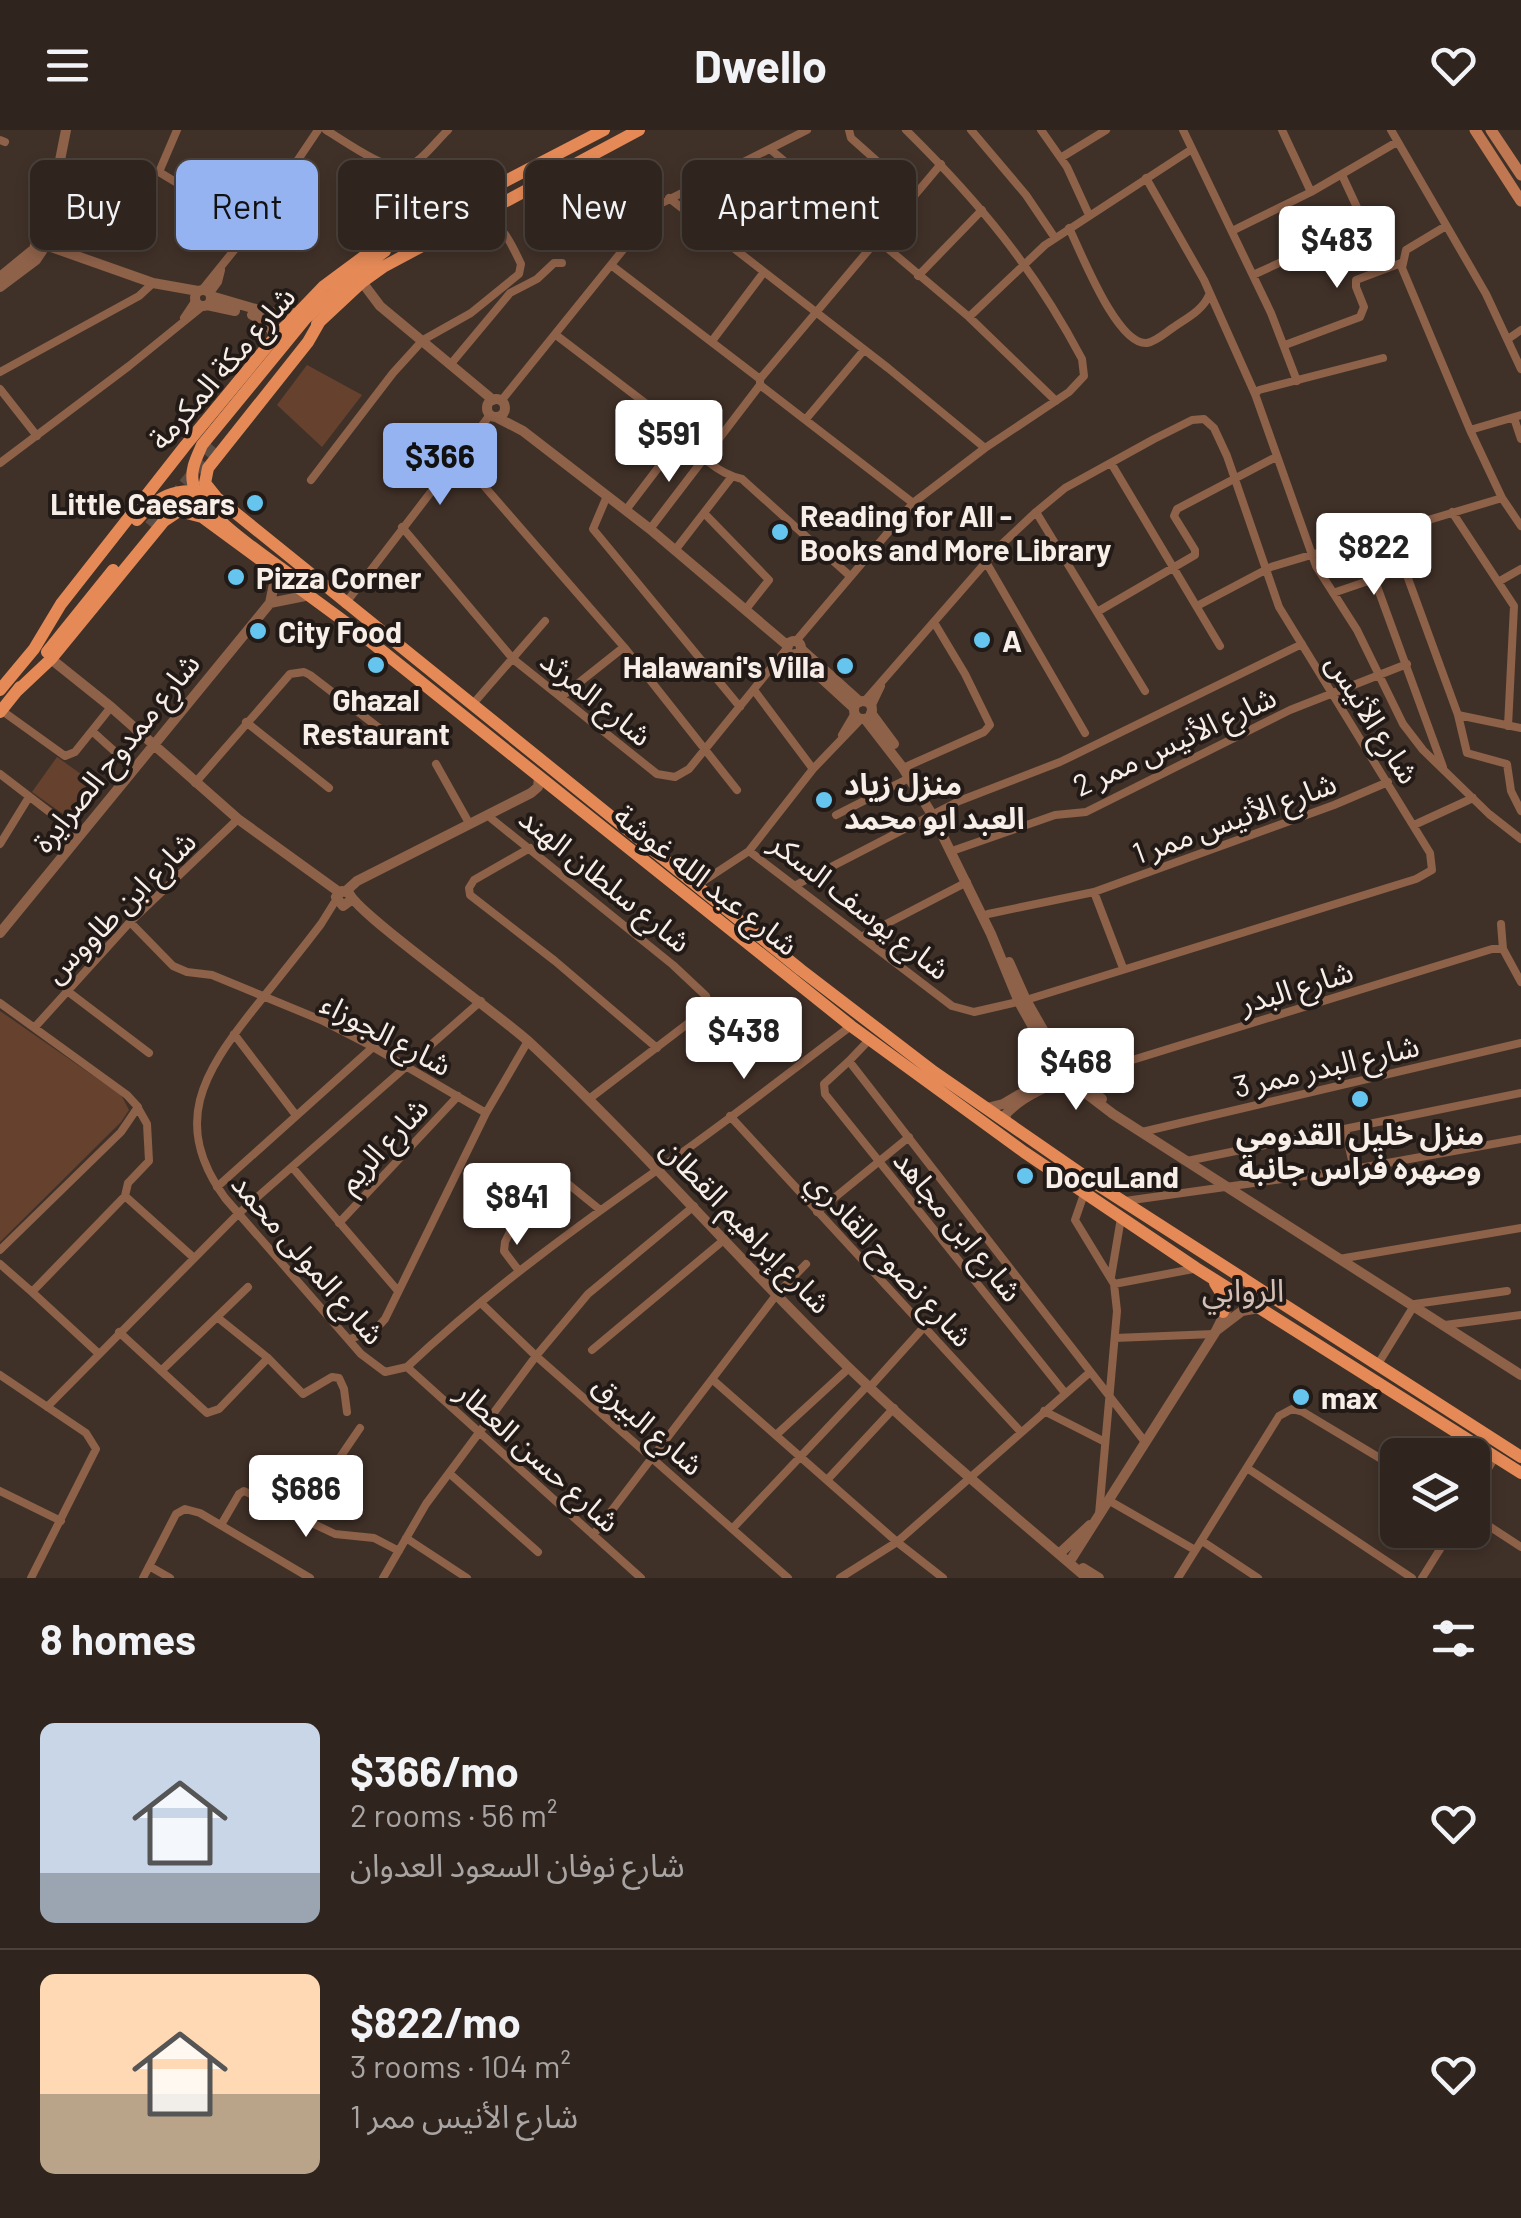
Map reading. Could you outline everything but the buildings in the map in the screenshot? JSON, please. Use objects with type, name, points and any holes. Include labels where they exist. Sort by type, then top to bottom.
[{"type":"main road","name":"شارع مكة المكرمة","points":[[505,182],[604,130]]},
{"type":"main road","name":"شارع مكة المكرمة","points":[[505,200],[639,130]]},
{"type":"main road","points":[[1475,130],[1521,201]]},
{"type":"main road","points":[[1491,130],[1521,175]]},
{"type":"main road","name":"شارع مكة المكرمة","points":[[1,711],[5,688],[61,604],[191,438],[297,313],[360,258],[375,250]]},
{"type":"main road","points":[[356,630],[205,506],[192,482],[193,465],[202,444],[306,318],[392,250]]},
{"type":"main road","name":"شارع مكة المكرمة","points":[[218,443],[359,277],[410,250]]},
{"type":"main road","points":[[217,498],[207,488],[204,477],[320,321]]},
{"type":"main road","points":[[191,438],[192,452],[198,459],[214,462]]},
{"type":"main road","points":[[34,648],[144,512],[166,495],[182,490],[217,498]]},
{"type":"main road","name":"شارع عبد الله غوشة","points":[[217,498],[870,1024],[1123,1201],[1521,1456]]},
{"type":"main road","points":[[5,688],[51,659],[157,523],[158,511],[144,512]]},
{"type":"main road","name":"شارع عبد الله غوشة","points":[[157,523],[172,513],[189,512],[202,517],[356,630],[851,1026],[1084,1194],[1521,1474]]},
{"type":"main road","points":[[228,538],[228,523],[240,518]]},
{"type":"main road","name":"شارع مكة المكرمة","points":[[5,688],[157,523]]},
{"type":"main road","points":[[1210,1276],[1222,1296],[1223,1312]]},
{"type":"street","points":[[60,160],[66,130]]},
{"type":"street","points":[[176,183],[160,174],[159,168],[177,130]]},
{"type":"street","points":[[298,160],[318,130]]},
{"type":"street","points":[[326,130],[398,168],[413,162],[448,130]]},
{"type":"street","points":[[346,604],[362,578],[653,211],[669,198],[806,130]]},
{"type":"street","points":[[849,130],[851,138],[876,160]]},
{"type":"street","name":"شارع المرثد","points":[[402,527],[514,658],[560,697],[657,774],[667,778],[689,769],[913,504],[1082,380],[1084,364],[1024,262],[982,210],[906,130]]},
{"type":"street","points":[[971,130],[1008,172],[1055,238]]},
{"type":"street","points":[[1041,130],[1062,157],[1089,215]]},
{"type":"street","points":[[1062,157],[1106,130]]},
{"type":"street","points":[[1182,130],[1254,275],[1297,381]]},
{"type":"street","points":[[1282,130],[1312,192]]},
{"type":"street","points":[[1390,130],[1508,339],[1521,369]]},
{"type":"street","points":[[1232,232],[1342,176],[1398,142]]},
{"type":"street","points":[[770,149],[783,160]]},
{"type":"street","points":[[969,318],[1024,262],[1055,238],[1192,149]]},
{"type":"street","points":[[916,194],[940,164]]},
{"type":"street","points":[[1254,275],[1360,226],[1361,216],[1342,176]]},
{"type":"street","points":[[1146,178],[1204,280],[1255,394],[1310,554],[1380,674],[1403,724],[1422,750],[1521,839]]},
{"type":"street","points":[[669,198],[985,448]]},
{"type":"street","points":[[918,276],[982,210]]},
{"type":"street","points":[[1285,346],[1360,317],[1364,307],[1356,280],[1400,262],[1412,245],[1446,226]]},
{"type":"street","points":[[1070,228],[1112,313],[1126,332],[1140,342],[1152,341],[1170,330],[1202,307],[1209,295]]},
{"type":"street","points":[[311,480],[423,340],[471,313],[506,287],[522,268],[505,237]]},
{"type":"street","points":[[0,277],[35,250]]},
{"type":"street","points":[[0,287],[36,260],[39,250]]},
{"type":"street","points":[[53,250],[261,318],[276,337]]},
{"type":"street","points":[[0,463],[182,322],[218,282],[221,270],[236,250]]},
{"type":"street","points":[[650,529],[760,382],[871,250]]},
{"type":"street","points":[[887,250],[969,318],[1056,401]]},
{"type":"street","points":[[450,366],[514,289],[537,279],[554,263],[562,262]]},
{"type":"street","points":[[1400,262],[1470,430],[1502,498],[1521,526]]},
{"type":"street","points":[[610,265],[712,341],[913,504]]},
{"type":"street","points":[[712,341],[764,272]]},
{"type":"street","points":[[359,277],[380,306],[423,340],[495,408],[676,550],[794,647],[863,710],[936,815],[988,914],[1022,1001]]},
{"type":"street","points":[[0,372],[139,296],[153,283]]},
{"type":"street","points":[[203,298],[257,310],[297,313]]},
{"type":"street","points":[[471,313],[482,326]]},
{"type":"street","points":[[1508,339],[1521,330]]},
{"type":"street","points":[[556,335],[670,422],[680,438],[730,478],[742,479],[850,576]]},
{"type":"street","points":[[806,419],[864,350]]},
{"type":"street","points":[[1255,394],[1382,358]]},
{"type":"street","points":[[0,389],[37,436]]},
{"type":"street","points":[[1470,430],[1517,416],[1521,439]]},
{"type":"street","name":"شارع الأنيس","points":[[863,710],[986,562],[1036,512],[1066,488],[1198,418],[1214,428],[1280,608],[1414,825],[1432,858],[1432,870],[1424,876],[1022,1001]]},
{"type":"street","points":[[626,510],[680,438]]},
{"type":"street","points":[[458,456],[624,648],[738,790]]},
{"type":"street","points":[[1097,612],[1196,554],[1174,512],[1234,476],[1276,458]]},
{"type":"street","points":[[1111,463],[1220,646]]},
{"type":"street","points":[[676,550],[730,478]]},
{"type":"street","points":[[608,496],[593,529],[740,708]]},
{"type":"street","points":[[1197,606],[1264,570],[1502,498]]},
{"type":"street","points":[[1036,512],[1145,691]]},
{"type":"street","points":[[1452,512],[1514,606],[1508,726]]},
{"type":"street","points":[[704,513],[769,580],[746,609]]},
{"type":"street","points":[[1390,529],[1458,715],[1467,753],[1507,764],[1510,785],[1521,811]]},
{"type":"street","points":[[986,562],[1085,733]]},
{"type":"street","points":[[1333,592],[1403,569]]},
{"type":"street","points":[[1498,582],[1521,569]]},
{"type":"street","name":"شارع ممدوح الصرايرة","points":[[0,933],[270,603],[276,574]]},
{"type":"street","points":[[326,587],[342,587],[362,578]]},
{"type":"street","points":[[1374,578],[1444,768]]},
{"type":"street","points":[[270,603],[305,596]]},
{"type":"street","points":[[472,705],[545,620]]},
{"type":"street","points":[[836,815],[984,732],[990,725],[935,624]]},
{"type":"street","points":[[796,885],[960,801],[1060,762],[1302,644]]},
{"type":"street","points":[[560,697],[624,648]]},
{"type":"street","name":"شارع إبراهيم القطان","points":[[51,659],[238,819],[481,1001],[528,1041],[658,1168],[849,1368],[1060,1553],[1099,1578]]},
{"type":"street","name":"شارع الأنيس ممر 2","points":[[954,850],[1054,815],[1086,812],[1331,693],[1407,664]]},
{"type":"street","points":[[196,783],[290,674],[304,672],[379,728]]},
{"type":"street","points":[[754,690],[814,769]]},
{"type":"street","points":[[1,711],[64,756],[75,752],[111,707]]},
{"type":"street","name":"شارع يوسف السكر","points":[[863,710],[748,851],[960,1010],[974,1012],[1022,1001]]},
{"type":"street","points":[[1458,715],[1521,728]]},
{"type":"street","points":[[246,722],[329,788]]},
{"type":"street","points":[[92,731],[133,768]]},
{"type":"street","points":[[436,764],[469,823]]},
{"type":"street","points":[[0,774],[56,818],[74,840]]},
{"type":"street","name":"شارع سلطان الهند","points":[[343,898],[372,876],[532,794],[539,778]]},
{"type":"street","name":"شارع الأنيس ممر 1","points":[[988,914],[1094,892],[1388,782]]},
{"type":"street","points":[[0,844],[30,797]]},
{"type":"street","points":[[1414,825],[1473,798]]},
{"type":"street","name":"شارع سلطان الهند","points":[[486,815],[706,996],[706,1008],[590,1100]]},
{"type":"street","name":"شارع ابن طاووس","points":[[35,1027],[130,922],[238,819]]},
{"type":"street","points":[[530,848],[474,880],[468,888],[470,895],[657,1048]]},
{"type":"street","points":[[954,850],[1022,1001],[1066,1075],[1142,1132],[1521,1375]]},
{"type":"street","points":[[696,886],[748,851]]},
{"type":"street","points":[[861,936],[966,882]]},
{"type":"street","points":[[1094,892],[1123,968]]},
{"type":"street","name":"شارع المولى محمد","points":[[343,898],[234,1034],[205,1080],[196,1119],[199,1152],[217,1187],[379,1370],[392,1373],[406,1367],[598,1209],[851,1026]]},
{"type":"street","name":"شارع الجوزاء","points":[[130,922],[173,966],[212,975],[321,1020],[373,1046],[486,1114]]},
{"type":"street","points":[[1501,924],[1504,949],[1521,982]]},
{"type":"street","name":"شارع البدر","points":[[1066,1075],[1101,1068],[1492,949],[1504,949]]},
{"type":"street","points":[[66,990],[150,1053]]},
{"type":"street","points":[[47,1407],[238,1214],[481,1001]]},
{"type":"street","points":[[0,1003],[127,1095],[147,1124],[149,1161],[128,1183],[125,1196],[32,1292]]},
{"type":"street","points":[[234,1034],[295,1114]]},
{"type":"street","points":[[870,1039],[849,1061],[1145,1442]]},
{"type":"street","points":[[350,1339],[381,1325],[486,1114],[528,1041]]},
{"type":"street","name":"شارع البدر ممر 3","points":[[1142,1132],[1521,1043]]},
{"type":"street","points":[[217,1187],[373,1046]]},
{"type":"street","name":"شارع ابن مجاهد","points":[[849,1061],[824,1084],[825,1094],[1064,1393]]},
{"type":"street","points":[[986,1108],[1066,1075]]},
{"type":"street","points":[[1008,1124],[1005,1115],[1012,1107],[1066,1075]]},
{"type":"street","points":[[1187,1161],[1521,1093]]},
{"type":"street","name":"شارع الريم","points":[[339,1223],[458,1096]]},
{"type":"street","points":[[0,1250],[121,1132],[138,1107]]},
{"type":"street","name":"شارع نصوح القادري","points":[[730,1116],[1020,1431]]},
{"type":"street","points":[[1345,1129],[1354,1169]]},
{"type":"street","points":[[817,1212],[909,1137]]},
{"type":"street","points":[[1123,1201],[1354,1169],[1521,1139]]},
{"type":"street","points":[[292,1167],[398,1291]]},
{"type":"street","points":[[519,1271],[504,1252],[504,1242],[539,1172],[551,1170],[598,1209]]},
{"type":"street","points":[[1084,1194],[1074,1220],[1112,1280]]},
{"type":"street","points":[[125,1196],[194,1258]]},
{"type":"street","points":[[383,1578],[449,1473],[536,1356],[588,1294],[694,1206]]},
{"type":"street","points":[[1060,1553],[1097,1518],[1115,1338],[1112,1280],[1121,1218]]},
{"type":"street","points":[[1339,1258],[1521,1228]]},
{"type":"street","points":[[592,1350],[725,1239]]},
{"type":"street","points":[[0,1264],[98,1353]]},
{"type":"street","points":[[593,1535],[777,1294],[806,1264]]},
{"type":"street","points":[[1112,1280],[1196,1268]]},
{"type":"street","points":[[1074,1564],[1097,1518],[1215,1332],[1243,1277]]},
{"type":"street","points":[[161,1371],[248,1287]]},
{"type":"street","points":[[1378,1364],[1415,1304],[1507,1290]]},
{"type":"street","name":"شارع البيرق","points":[[481,1303],[788,1578]]},
{"type":"street","points":[[1115,1338],[1215,1332],[1242,1311],[1259,1308]]},
{"type":"street","points":[[1445,1325],[1521,1316]]},
{"type":"street","points":[[216,1317],[268,1358],[303,1394],[338,1378],[347,1412]]},
{"type":"street","points":[[733,1528],[924,1327]]},
{"type":"street","points":[[119,1332],[205,1412],[213,1413],[268,1358]]},
{"type":"street","name":"شارع حسن العطار","points":[[406,1367],[641,1578]]},
{"type":"street","points":[[776,1436],[849,1368]]},
{"type":"street","points":[[0,1374],[86,1432],[96,1449],[32,1578]]},
{"type":"street","points":[[840,1578],[897,1542],[1089,1374]]},
{"type":"street","points":[[713,1380],[943,1578]]},
{"type":"street","points":[[827,1480],[894,1408]]},
{"type":"street","points":[[1178,1578],[1280,1416],[1292,1409],[1303,1412],[1380,1458]]},
{"type":"street","points":[[1044,1411],[1105,1442]]},
{"type":"street","points":[[300,1516],[360,1428]]},
{"type":"street","points":[[1490,1467],[1496,1457]]},
{"type":"street","points":[[1247,1468],[1412,1578]]},
{"type":"street","points":[[449,1473],[538,1552]]},
{"type":"street","points":[[0,1491],[61,1520]]},
{"type":"street","points":[[221,1526],[244,1491],[335,1534],[374,1538],[399,1551]]},
{"type":"street","points":[[1108,1500],[1195,1550]]},
{"type":"street","points":[[143,1578],[176,1514],[192,1510],[310,1578]]},
{"type":"street","points":[[1490,1527],[1521,1547]]},
{"type":"street","points":[[406,1538],[467,1578]]},
{"type":"street","points":[[1202,1541],[1258,1578]]},
{"type":"street","points":[[1422,1578],[1441,1548]]},
{"type":"street","name":"شارع إبراهيم القطان","points":[[1074,1564],[1087,1578]]},
{"type":"street","points":[[149,1566],[170,1578]]},
{"type":"shaded area","points":[[307,365],[362,395],[322,447],[277,405]]},
{"type":"shaded area","points":[[57,757],[98,786],[73,821],[32,792]]},
{"type":"shaded area","points":[[0,1011],[121,1095],[129,1110],[0,1242]]},
{"type":"tunnel","points":[[150,526],[218,443]]},
{"type":"place","name":"Little Caesars","points":[[255,503]]},
{"type":"place","name":"Reading for All - Books and More Library","points":[[780,532]]},
{"type":"place","name":"Pizza Corner","points":[[236,577]]},
{"type":"place","name":"City Food","points":[[258,631]]},
{"type":"place","name":"A","points":[[982,640]]},
{"type":"place","name":"Ghazal Restaurant","points":[[376,665]]},
{"type":"place","name":"Halawani's Villa","points":[[845,666]]},
{"type":"place","name":"منزل زياد العبد ابو محمد","points":[[824,800]]},
{"type":"place","name":"منزل خليل القدومي وصهره فراس جانبه","points":[[1360,1099]]},
{"type":"place","name":"DocuLand","points":[[1025,1176]]},
{"type":"place","name":"max","points":[[1301,1397]]},
{"type":"district","name":"الروابي","points":[[1243,1289]]}]
